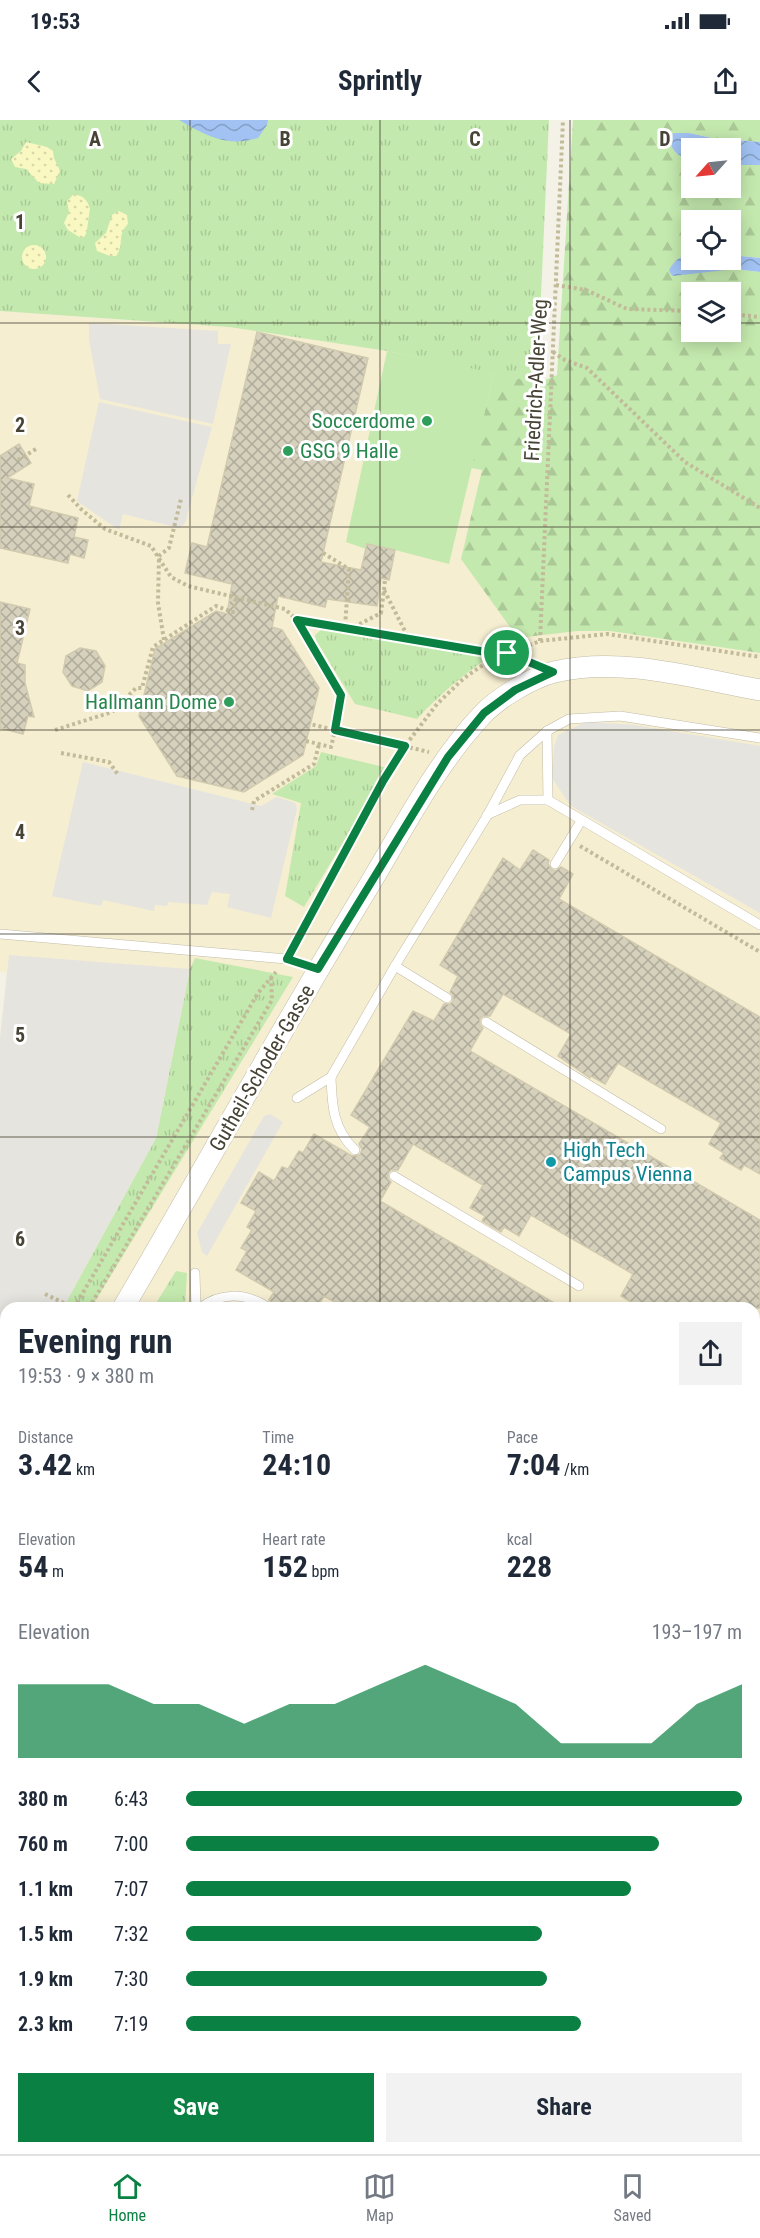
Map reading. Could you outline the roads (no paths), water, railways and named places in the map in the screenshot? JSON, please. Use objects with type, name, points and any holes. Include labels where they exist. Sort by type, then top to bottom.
[{"type":"street","name":"Gutheil-Schoder-Gasse","points":[[126,1302],[318,969],[448,757],[484,713],[515,690],[553,672],[600,667],[648,670],[760,690]]},
{"type":"lane","points":[[297,1098],[332,1077],[395,966],[487,816],[520,755],[547,731],[569,719],[620,716],[760,738]]},
{"type":"lane","points":[[547,731],[548,800]]},
{"type":"lane","points":[[487,816],[520,800],[548,800],[760,925]]},
{"type":"lane","points":[[555,864],[581,821]]},
{"type":"lane","points":[[0,934],[287,959],[318,969]]},
{"type":"lane","points":[[395,966],[447,998]]},
{"type":"lane","points":[[486,1022],[661,1130]]},
{"type":"lane","points":[[332,1077],[332,1104],[336,1122],[355,1150]]},
{"type":"lane","points":[[394,1176],[579,1286]]},
{"type":"lane","points":[[195,1272],[198,1302]]},
{"type":"lane","points":[[207,1302],[231,1295],[252,1298],[259,1302]]},
{"type":"water","points":[[179,120],[268,120],[258,138],[236,142],[207,135]]},
{"type":"water","points":[[673,133],[689,133],[712,138],[681,138],[681,156],[672,148]]},
{"type":"water","points":[[741,140],[760,142],[760,165],[741,165]]},
{"type":"water","points":[[741,256],[760,258],[760,272],[741,270]]},
{"type":"water","points":[[681,257],[681,270],[726,270],[673,276],[669,270]]},
{"type":"place","name":"Soccerdome","points":[[427,421]]},
{"type":"place","name":"GSG 9 Halle","points":[[288,451]]},
{"type":"place","name":"Hallmann Dome","points":[[229,702]]},
{"type":"place","name":"High Tech Campus Vienna","points":[[551,1162]]}]
